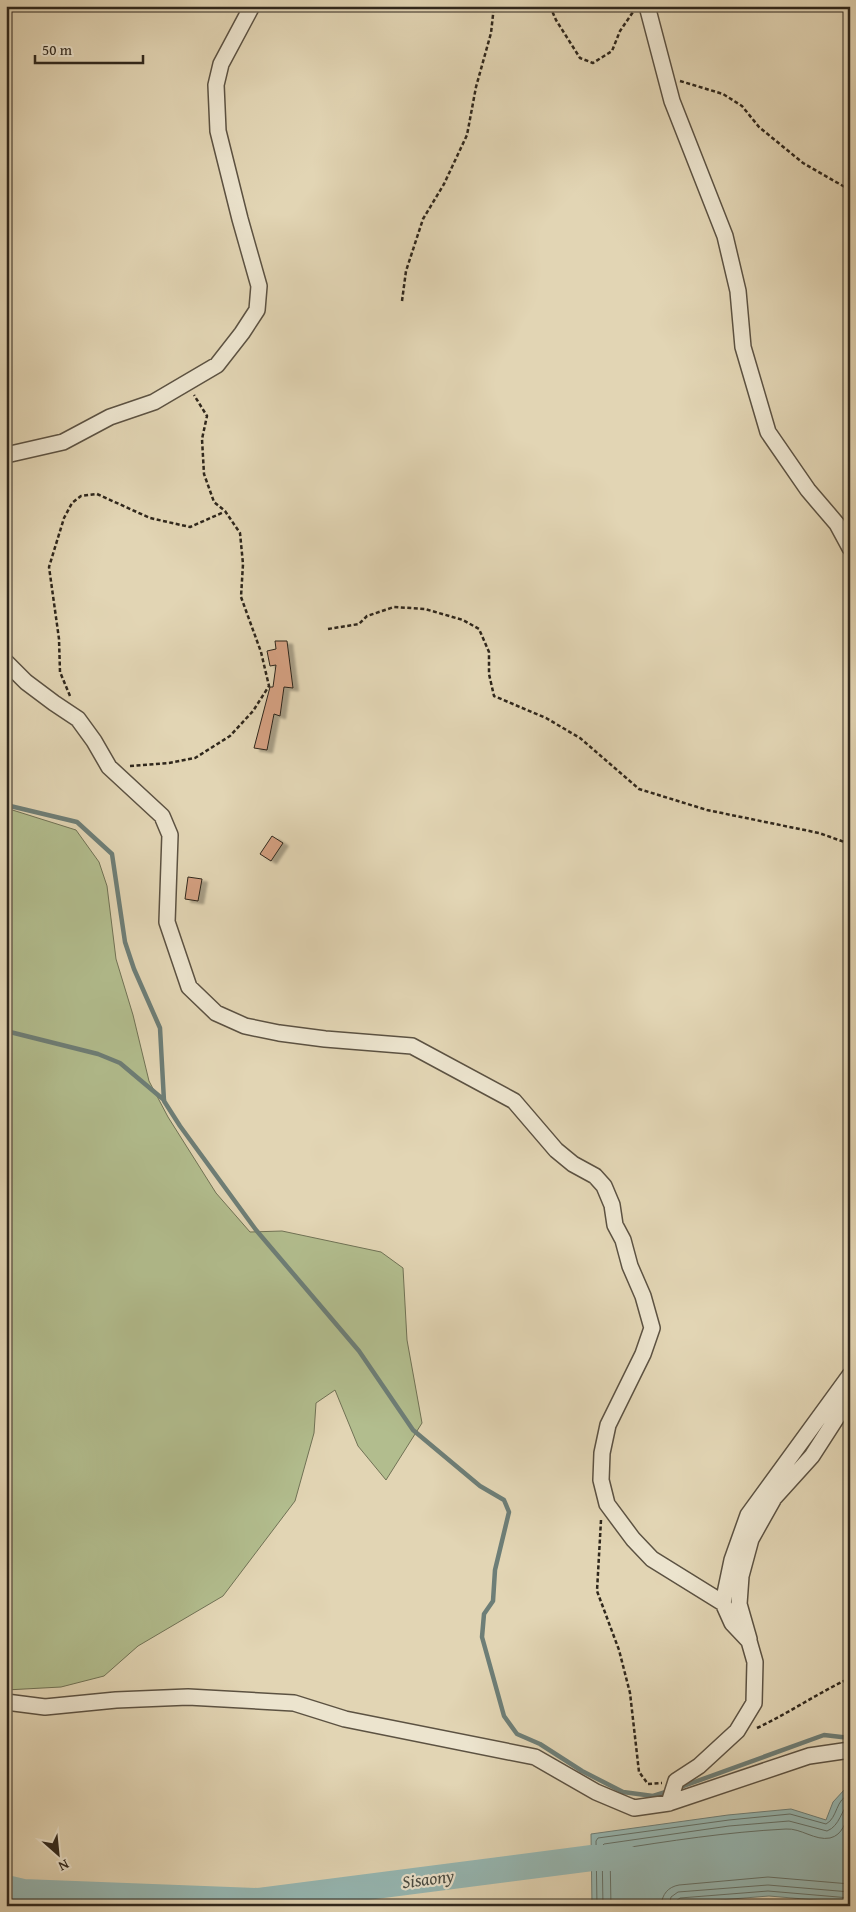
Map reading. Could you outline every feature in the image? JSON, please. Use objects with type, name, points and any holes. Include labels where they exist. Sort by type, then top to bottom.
[{"type":"street","points":[[6,455],[63,442],[110,417],[154,402],[187,383],[217,365],[257,310],[259,286],[218,131],[216,85],[221,64],[252,6]]},
{"type":"street","points":[[647,6],[672,101],[725,236],[738,291],[743,347],[768,432],[808,490],[837,524],[850,548]]},
{"type":"street","points":[[6,662],[26,682],[78,719],[94,741],[108,767],[162,816],[170,835],[167,922],[190,987],[216,1013],[245,1026],[279,1033],[412,1046],[514,1101],[556,1150],[573,1164],[595,1176],[604,1186],[612,1205],[614,1226],[623,1240],[652,1328],[643,1354],[608,1425],[602,1453],[601,1480],[607,1504],[633,1539],[652,1559],[723,1603],[732,1623],[749,1641]]},
{"type":"street","points":[[723,1603],[732,1560],[748,1515],[850,1375]]},
{"type":"street","points":[[669,1803],[676,1781],[699,1766],[737,1731],[754,1703],[755,1662],[738,1604],[741,1576],[751,1539],[774,1498],[812,1456],[850,1397]]},
{"type":"street","points":[[6,1702],[45,1707],[116,1700],[188,1697],[294,1704],[345,1719],[535,1757],[596,1792],[634,1808],[669,1803],[809,1756],[850,1750]]},
{"type":"path","points":[[402,302],[406,271],[423,219],[444,184],[468,135],[476,87],[491,33],[494,6]]},
{"type":"path","points":[[550,6],[556,20],[580,58],[594,64],[612,52],[620,31],[636,6]]},
{"type":"path","points":[[666,73],[676,79],[723,94],[742,106],[759,127],[803,163],[850,190]]},
{"type":"path","points":[[108,767],[170,763],[195,758],[230,736],[253,711],[269,686],[261,652],[241,597],[243,564],[240,533],[225,511],[214,502],[204,474],[202,439],[207,416],[187,383]]},
{"type":"path","points":[[78,719],[60,672],[59,640],[49,567],[64,518],[72,503],[80,496],[98,494],[150,518],[190,527],[225,511]]},
{"type":"path","points":[[328,629],[359,624],[367,616],[394,607],[425,609],[463,620],[478,629],[489,652],[489,674],[494,696],[546,718],[580,738],[639,789],[707,810],[819,833],[850,844]]},
{"type":"path","points":[[607,1504],[602,1515],[597,1591],[619,1650],[630,1693],[638,1748],[639,1772],[648,1784],[676,1781]]},
{"type":"path","points":[[756,1728],[779,1718],[816,1694],[850,1678]]},
{"type":"green space","points":[[6,808],[76,830],[99,862],[107,886],[116,959],[133,1015],[149,1081],[168,1117],[216,1193],[250,1232],[282,1231],[381,1252],[403,1268],[407,1340],[422,1423],[386,1480],[358,1446],[335,1390],[316,1403],[314,1433],[295,1501],[223,1596],[138,1646],[104,1676],[61,1687],[6,1690]]},
{"type":"water","points":[[845,1789],[850,1790],[850,1903],[769,1896],[670,1904],[592,1906],[591,1834],[728,1815],[791,1809],[826,1820],[833,1802]]},
{"type":"building","points":[[275,641],[287,641],[293,688],[284,687],[280,716],[274,714],[267,750],[254,748],[270,687],[273,687],[276,665],[270,666],[267,651],[276,649]]},
{"type":"building","points":[[272,836],[283,843],[271,861],[260,854]]},
{"type":"building","points":[[188,877],[202,879],[198,901],[185,899]]},
{"type":"waterway","points":[[6,805],[77,822],[112,854],[125,942],[134,969],[160,1028],[164,1101],[256,1230],[359,1351],[413,1430],[480,1486],[504,1500],[509,1512],[495,1570],[493,1601],[484,1614],[482,1637],[504,1716],[517,1734],[540,1744],[582,1771],[623,1792],[653,1796],[669,1791]]},
{"type":"waterway","points":[[6,1031],[98,1054],[120,1063],[164,1100]]},
{"type":"waterway","points":[[678,1788],[824,1735],[850,1738]]},
{"type":"waterway","name":"Sisaony","points":[[6,1888],[23,1892],[259,1901],[592,1858],[627,1858]]}]
